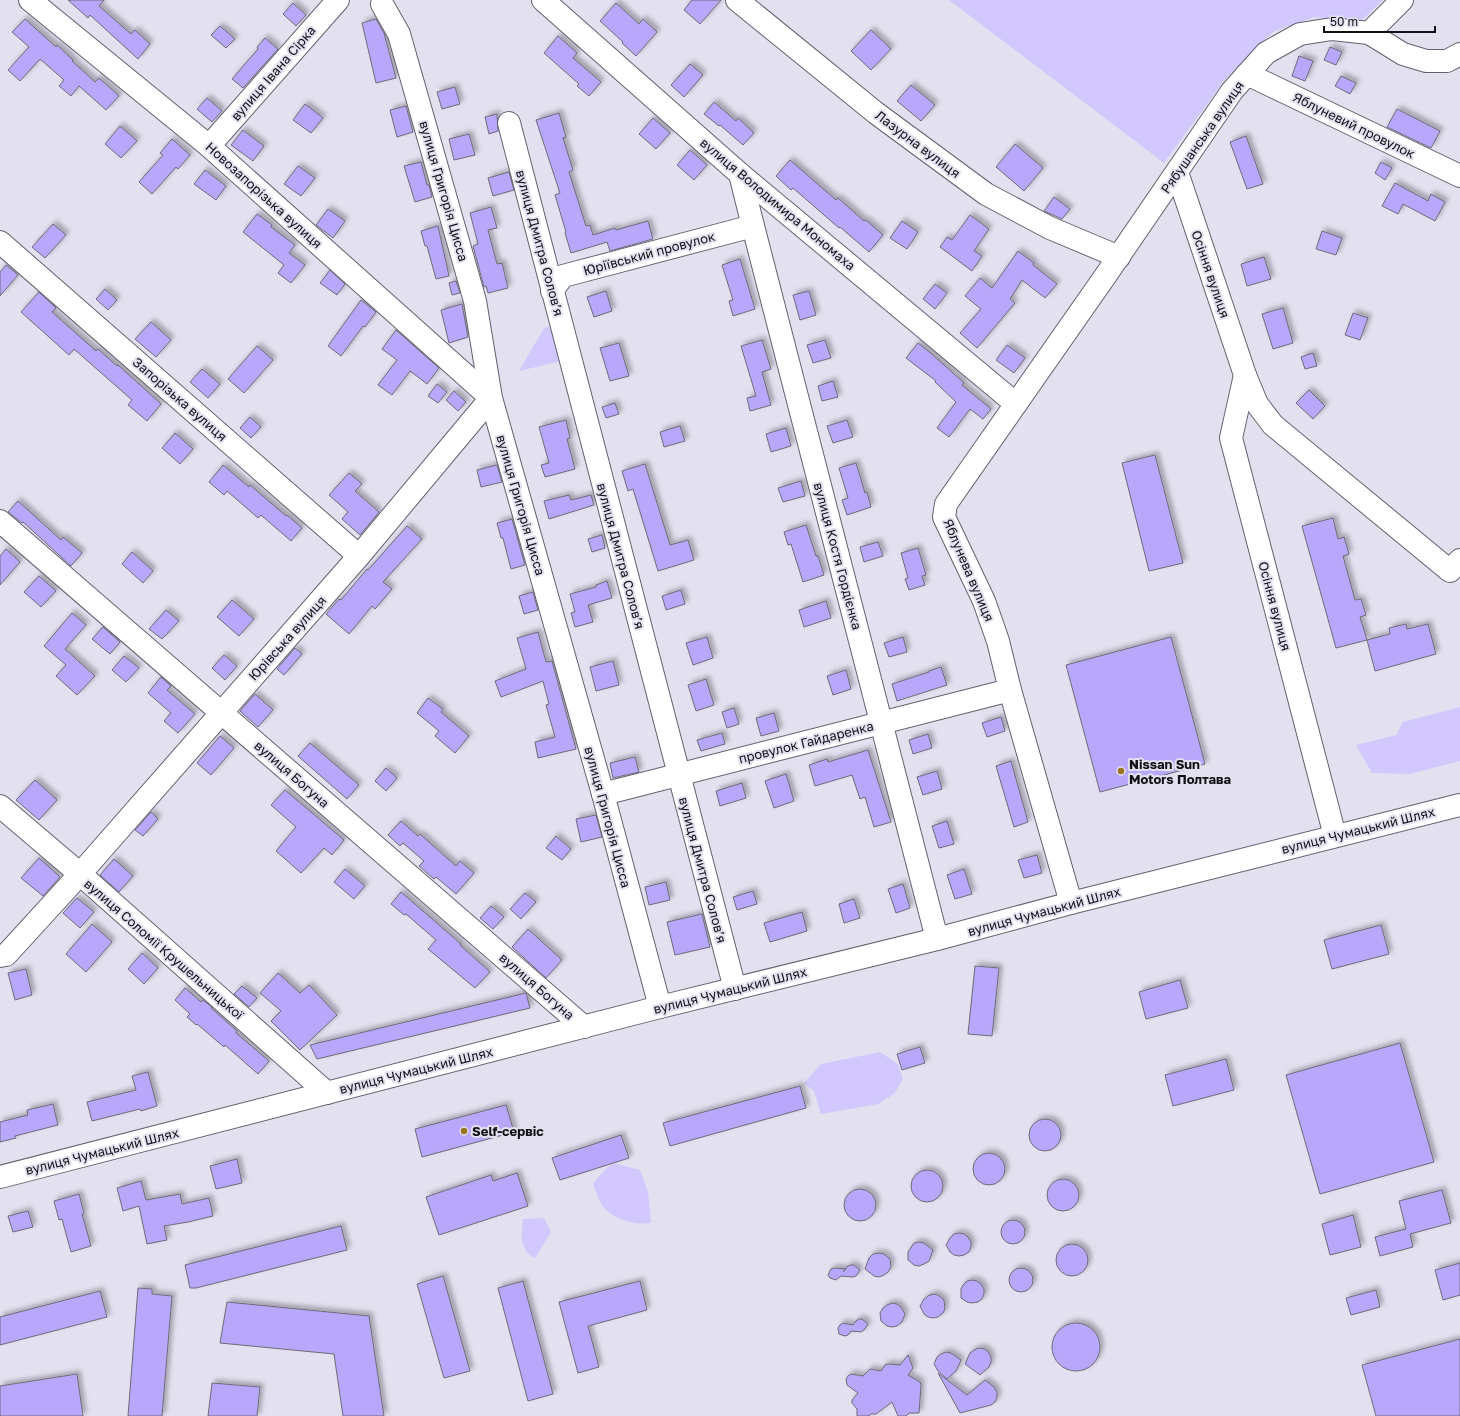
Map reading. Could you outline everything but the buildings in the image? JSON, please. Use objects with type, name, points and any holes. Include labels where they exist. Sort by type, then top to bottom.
[{"type":"street","name":"Новозапорізька вулиця","points":[[30,0],[209,146],[491,398]]},
{"type":"street","name":"вулиця Івана Сірка","points":[[209,146],[338,0]]},
{"type":"street","name":"вулиця Володимира Мономаха","points":[[543,0],[740,174],[1016,404]]},
{"type":"street","name":"Лазурна вулиця","points":[[737,0],[876,112],[986,194],[1050,228],[1119,256]]},
{"type":"street","points":[[1369,33],[1402,0]]},
{"type":"street","name":"вулиця Григорія Цисса","points":[[382,4],[399,34],[475,301],[491,398],[603,794],[660,1007]]},
{"type":"street","name":"Рябушанська вулиця","points":[[1119,256],[1232,91],[1266,53],[1300,34],[1332,28],[1369,33],[1403,54],[1426,61],[1447,61],[1460,54]]},
{"type":"street","name":"Яблуневий провулок","points":[[1247,74],[1460,176]]},
{"type":"street","name":"вулиця Дмитра Соловʼя","points":[[509,123],[735,989]]},
{"type":"street","name":"Осіння вулиця","points":[[1177,172],[1245,375],[1257,404],[1273,425],[1450,571],[1460,560]]},
{"type":"street","name":"вулиця Костя Гордієнка","points":[[740,174],[937,939]]},
{"type":"street","name":"Юріївський провулок","points":[[552,291],[563,276],[753,226]]},
{"type":"street","name":"Запорізька вулиця","points":[[0,242],[359,556]]},
{"type":"street","name":"Яблунева вулиця","points":[[1071,903],[1010,690],[998,641],[984,601],[944,517],[946,504],[1119,256]]},
{"type":"street","name":"Осіння вулиця","points":[[1245,375],[1231,438],[1335,836]]},
{"type":"street","name":"Юрівська вулиця","points":[[0,956],[6,955],[80,874],[359,556],[491,398]]},
{"type":"street","name":"вулиця Богуна","points":[[0,521],[584,1027]]},
{"type":"street","name":"провулок Гайдаренка","points":[[603,794],[1010,690]]},
{"type":"street","name":"вулиця Чумацький Шлях","points":[[0,1177],[660,1007],[937,939],[1071,903],[1460,805]]},
{"type":"street","name":"вулиця Соломії Крушельницької","points":[[0,806],[80,874],[328,1093]]},
{"type":"shaded area","points":[[949,0],[1383,0],[1362,20],[1314,17],[1273,32],[1223,82],[1164,163]]},
{"type":"shaded area","points":[[553,326],[562,361],[519,371],[544,328]]},
{"type":"shaded area","points":[[1460,707],[1460,761],[1410,774],[1372,773],[1356,745],[1396,735],[1403,722]]},
{"type":"shaded area","points":[[880,1052],[898,1064],[903,1079],[894,1094],[878,1104],[821,1114],[814,1091],[804,1083],[821,1064]]},
{"type":"shaded area","points":[[613,1163],[640,1170],[648,1192],[651,1223],[630,1222],[618,1218],[602,1205],[593,1184]]},
{"type":"shaded area","points":[[544,1218],[551,1232],[535,1258],[523,1246],[523,1219]]},
{"type":"place","name":"Nissan Sun Motors Полтава","points":[[1121,771]]},
{"type":"place","name":"Self-сервіс","points":[[464,1131]]}]
